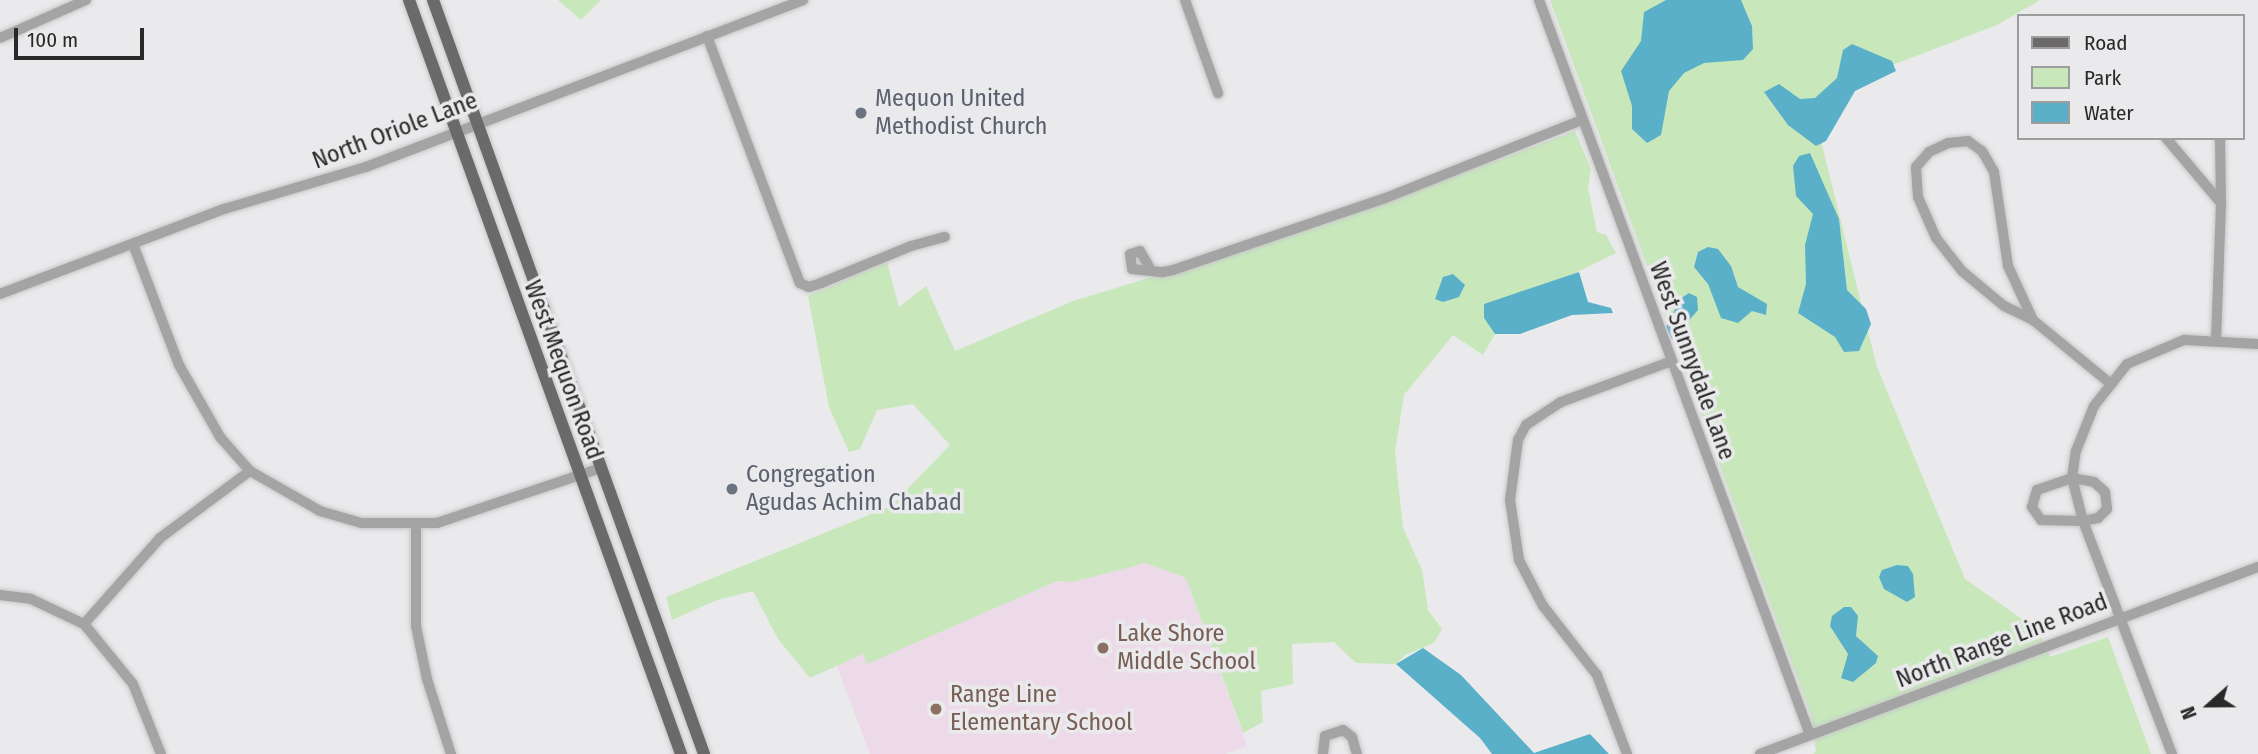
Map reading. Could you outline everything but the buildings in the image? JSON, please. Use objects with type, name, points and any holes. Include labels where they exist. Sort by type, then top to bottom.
[{"type":"main road","name":"West Mequon Road","points":[[409,0],[681,754]]},
{"type":"main road","name":"West Mequon Road","points":[[433,0],[704,754]]},
{"type":"street","points":[[0,38],[86,0]]},
{"type":"street","name":"North Oriole Lane","points":[[0,294],[246,201],[353,171],[803,0]]},
{"type":"street","points":[[1185,0],[1218,93]]},
{"type":"street","name":"West Sunnydale Lane","points":[[1539,0],[1669,362],[1810,736]]},
{"type":"street","points":[[707,36],[800,283],[809,287],[911,246],[945,237]]},
{"type":"street","points":[[1151,270],[1174,270],[1383,199],[1582,120]]},
{"type":"street","points":[[2168,140],[2221,202]]},
{"type":"street","points":[[2216,340],[2221,202],[2220,140]]},
{"type":"street","points":[[2033,320],[2008,266],[1994,172],[1984,155],[1968,141],[1948,143],[1929,152],[1916,167],[1918,197],[1936,238],[1962,271],[2004,306],[2033,320],[2111,384]]},
{"type":"street","points":[[133,243],[195,399],[250,471],[320,511],[361,523],[416,526],[473,513],[579,477],[600,467]]},
{"type":"street","points":[[2172,754],[2083,521],[2072,478],[2081,430],[2127,364],[2146,353],[2184,340],[2258,344]]},
{"type":"street","points":[[1628,754],[1597,675],[1543,607],[1519,560],[1510,500],[1518,440],[1526,425],[1561,402],[1669,362]]},
{"type":"street","points":[[84,624],[160,538],[250,471]]},
{"type":"street","points":[[2072,478],[2094,482],[2105,492],[2107,509],[2098,518],[2083,521],[2041,520],[2032,507],[2037,490],[2072,478]]},
{"type":"street","points":[[416,526],[416,626],[429,689],[451,754]]},
{"type":"street","name":"North Range Line Road","points":[[1760,754],[2258,567]]},
{"type":"street","points":[[0,595],[31,599],[84,624],[133,684],[161,754]]},
{"type":"street","points":[[1323,754],[1325,736],[1343,730],[1352,737],[1357,754]]},
{"type":"shaded area","name":"Lake Shore Middle School","points":[[1146,562],[1186,578],[1247,746],[1226,754],[870,754],[836,664],[864,653],[867,663],[1057,581],[1072,582]]},
{"type":"green space","points":[[558,0],[601,0],[581,20]]},
{"type":"green space","points":[[1550,0],[2040,0],[1997,25],[1861,77],[1820,137],[1877,367],[1965,579],[2038,630],[2050,657],[2108,637],[2151,754],[1813,754],[1816,752],[1811,715]]},
{"type":"green space","points":[[1575,131],[1591,169],[1588,187],[1597,232],[1606,235],[1616,253],[1484,318],[1495,334],[1483,355],[1453,335],[1404,395],[1395,452],[1403,528],[1422,570],[1428,610],[1442,629],[1434,643],[1405,655],[1396,664],[1356,663],[1334,642],[1292,644],[1293,684],[1261,691],[1263,722],[1243,733],[1186,578],[1146,563],[1072,582],[1057,581],[867,664],[863,654],[810,678],[778,639],[753,591],[717,600],[672,620],[666,597],[891,506],[950,445],[913,404],[877,410],[860,449],[849,452],[829,407],[808,296],[887,262],[899,307],[926,286],[955,351],[1073,301],[1327,224]]},
{"type":"water","points":[[1666,0],[1741,0],[1752,26],[1753,49],[1743,60],[1704,63],[1684,73],[1669,91],[1661,135],[1647,143],[1632,129],[1632,106],[1621,71],[1641,41],[1644,12]]},
{"type":"water","points":[[1852,44],[1892,61],[1896,71],[1855,91],[1826,141],[1816,146],[1788,125],[1764,92],[1779,84],[1800,99],[1815,98],[1837,78],[1843,50]]},
{"type":"water","points":[[1810,153],[1839,219],[1847,290],[1866,309],[1871,324],[1859,351],[1844,352],[1835,337],[1798,313],[1806,284],[1805,245],[1813,214],[1796,196],[1793,166],[1799,156]]},
{"type":"water","points":[[1708,247],[1718,249],[1731,266],[1738,287],[1767,304],[1766,315],[1752,311],[1738,323],[1721,318],[1708,284],[1694,267],[1698,252]]},
{"type":"water","points":[[1579,272],[1588,302],[1611,308],[1613,313],[1572,315],[1520,334],[1495,334],[1484,318],[1484,304]]},
{"type":"water","points":[[1453,274],[1465,285],[1459,297],[1443,302],[1435,299],[1443,277]]},
{"type":"water","points":[[1689,293],[1697,297],[1698,310],[1672,340],[1666,327],[1680,299]]},
{"type":"water","points":[[1897,565],[1908,566],[1913,574],[1915,597],[1907,602],[1884,589],[1879,577],[1882,570]]},
{"type":"water","points":[[1844,607],[1851,607],[1858,616],[1856,636],[1878,656],[1876,663],[1853,682],[1841,678],[1848,654],[1830,626],[1832,616]]},
{"type":"water","points":[[1423,648],[1461,675],[1534,753],[1590,734],[1609,754],[1492,754],[1480,738],[1396,664]]},
{"type":"place","name":"Mequon United Methodist Church","points":[[861,113]]},
{"type":"place","name":"Congregation Agudas Achim Chabad","points":[[732,489]]},
{"type":"place","name":"Lake Shore Middle School","points":[[1103,648]]},
{"type":"place","name":"Range Line Elementary School","points":[[936,709]]}]
